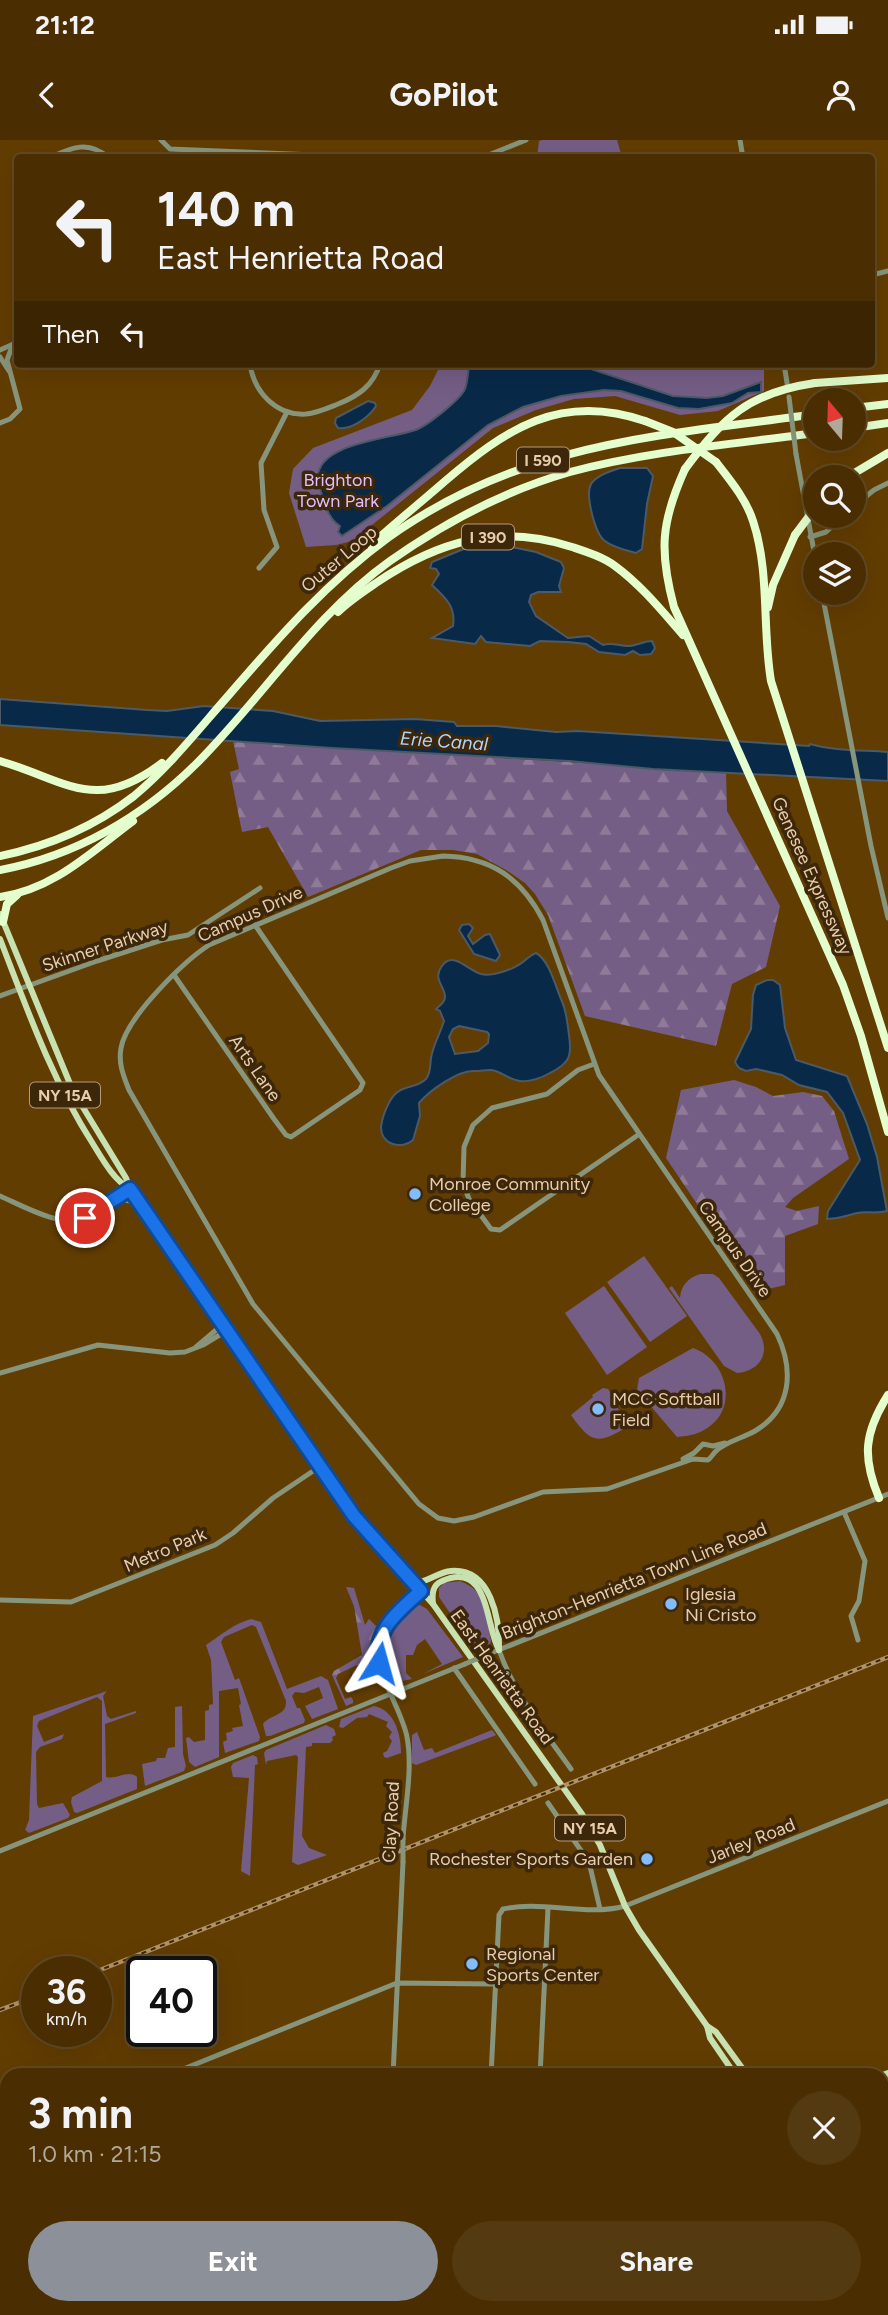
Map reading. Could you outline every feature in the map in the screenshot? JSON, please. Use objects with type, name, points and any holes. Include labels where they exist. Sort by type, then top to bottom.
[{"type":"highway","name":"Genesee Expressway","points":[[888,378],[792,386],[746,405],[730,415],[685,469],[667,516],[664,563],[674,607],[843,985],[864,1046],[888,1132]]},
{"type":"highway","points":[[866,407],[888,404]]},
{"type":"highway","name":"Genesee Expressway","points":[[309,604],[397,522],[483,449],[510,431],[540,419],[572,412],[613,413],[673,432],[716,462],[740,495],[753,519],[764,578],[766,650],[771,681],[888,1048]]},
{"type":"highway","name":"Outer Loop","points":[[174,755],[309,604],[357,562],[410,523],[459,495],[510,472],[564,454],[611,443],[803,416]]},
{"type":"highway","points":[[866,427],[888,424]]},
{"type":"highway","name":"Outer Loop","points":[[0,870],[54,855],[105,833],[150,803],[202,758],[342,600],[388,562],[426,537],[524,489],[569,473],[617,462],[803,435]]},
{"type":"highway","points":[[866,466],[888,453]]},
{"type":"highway","points":[[765,621],[774,585],[795,535],[803,524]]},
{"type":"highway","name":"I 390","points":[[290,657],[342,607],[401,567],[433,551],[465,540],[496,536],[530,537],[589,552],[614,566],[641,589],[688,640]]},
{"type":"highway","points":[[0,761],[68,787],[94,791],[117,788],[133,782],[174,755]]},
{"type":"highway","points":[[0,855],[60,838],[102,817],[133,796],[174,755]]},
{"type":"highway","points":[[2,918],[8,902],[14,897],[59,877],[146,812],[202,758]]},
{"type":"highway","points":[[0,897],[27,892]]},
{"type":"highway","points":[[883,1496],[869,1467],[867,1443],[873,1422],[888,1395]]},
{"type":"main road","name":"East Henrietta Road","points":[[2,918],[73,1091],[139,1203],[319,1467],[365,1529],[433,1604],[582,1814],[600,1845],[625,1906],[650,1948],[707,2026],[716,2032],[742,2068]]},
{"type":"main road","name":"East Henrietta Road","points":[[0,939],[50,1065],[79,1123],[119,1182],[130,1189]]},
{"type":"main road","points":[[415,1583],[424,1582],[448,1571],[460,1571],[480,1581],[491,1596],[500,1638],[499,1650]]},
{"type":"main road","points":[[433,1604],[432,1593],[438,1582],[463,1578],[472,1583],[485,1598],[493,1640],[499,1650]]},
{"type":"main road","name":"East Henrietta Road","points":[[707,2026],[710,2038],[731,2068]]},
{"type":"street","points":[[161,140],[170,149],[276,154]]},
{"type":"street","points":[[491,154],[526,140]]},
{"type":"street","points":[[59,154],[83,144],[92,144],[105,154]]},
{"type":"street","points":[[9,371],[7,356],[14,345]]},
{"type":"street","points":[[0,357],[18,394],[20,409],[10,419],[0,423]]},
{"type":"street","points":[[251,368],[260,392],[269,402],[286,412],[313,413],[351,399],[370,383],[378,368]]},
{"type":"street","points":[[785,368],[811,542]]},
{"type":"street","points":[[259,568],[278,547],[264,510],[261,463],[286,412]]},
{"type":"street","points":[[866,496],[888,483]]},
{"type":"street","points":[[810,537],[830,528]]},
{"type":"street","points":[[824,605],[860,791],[888,918]]},
{"type":"street","name":"Campus Drive","points":[[700,1460],[693,1459],[607,1489],[543,1492],[474,1517],[454,1521],[438,1518],[419,1504],[253,1304],[121,1071],[120,1059],[126,1030],[174,975],[195,954],[209,945],[410,861],[457,856],[490,864],[507,875],[533,901],[543,920],[599,1075],[773,1327],[786,1353],[786,1388],[781,1404],[770,1420],[713,1455]]},
{"type":"street","name":"Skinner Parkway","points":[[0,996],[162,940],[188,935],[260,888]]},
{"type":"street","name":"Arts Lane","points":[[174,975],[286,1135],[291,1136],[360,1090],[363,1083],[255,925]]},
{"type":"street","points":[[594,1064],[578,1070],[547,1094],[492,1108],[477,1120],[470,1130],[463,1153],[463,1183],[467,1195],[491,1229],[497,1231],[638,1135]]},
{"type":"street","points":[[0,1196],[65,1221],[82,1219],[130,1189]]},
{"type":"street","points":[[100,1208],[123,1200],[139,1203]]},
{"type":"street","points":[[0,1373],[98,1345],[174,1353],[196,1347],[224,1328]]},
{"type":"street","name":"Campus Drive","points":[[711,1446],[757,1430]]},
{"type":"street","points":[[703,1444],[711,1446],[713,1455],[708,1460],[700,1460],[696,1451],[703,1444]]},
{"type":"street","name":"Campus Drive","points":[[666,1468],[696,1451]]},
{"type":"street","name":"Metro Park","points":[[0,1600],[71,1602],[215,1545],[273,1498],[319,1467]]},
{"type":"street","name":"Brighton-Henrietta Town Line Road","points":[[0,1851],[883,1496]]},
{"type":"street","points":[[844,1512],[865,1561],[861,1592],[851,1616],[858,1640]]},
{"type":"street","name":"Clay Road","points":[[393,2068],[409,1753],[402,1719],[379,1663],[379,1640],[390,1620],[421,1591]]},
{"type":"street","points":[[499,1650],[518,1693],[571,1769]]},
{"type":"street","points":[[454,1668],[536,1784]]},
{"type":"street","name":"Jarley Road","points":[[495,1984],[499,1915],[503,1909],[515,1906],[600,1909],[625,1906],[888,1801]]},
{"type":"street","points":[[548,1803],[589,1862],[600,1909]]},
{"type":"street","points":[[540,2068],[548,1908]]},
{"type":"street","points":[[186,2068],[397,1983],[495,1984],[491,2068]]},
{"type":"green space","points":[[617,140],[621,154],[537,154],[539,141]]},
{"type":"green space","name":"Brighton Town Park","points":[[439,368],[764,368],[764,391],[718,411],[680,415],[615,396],[574,399],[536,410],[493,428],[352,541],[306,547],[289,493],[293,469],[313,448],[412,410],[430,386]]},
{"type":"green space","points":[[233,741],[726,772],[727,811],[780,906],[766,967],[732,984],[716,1046],[585,1016],[548,915],[535,894],[525,883],[477,854],[453,850],[421,850],[308,897],[268,827],[242,832],[230,772],[239,769]]},
{"type":"green space","points":[[734,1080],[773,1096],[803,1092],[822,1096],[834,1111],[849,1159],[793,1198],[785,1207],[797,1211],[819,1206],[818,1224],[785,1236],[785,1285],[760,1291],[732,1256],[666,1158],[681,1090]]},
{"type":"green space","points":[[644,1256],[687,1316],[650,1342],[607,1282]]},
{"type":"green space","points":[[700,1274],[713,1274],[719,1278],[760,1334],[763,1355],[761,1361],[751,1369],[737,1373],[724,1366],[669,1288],[672,1286],[680,1298],[686,1283]]},
{"type":"green space","points":[[604,1286],[647,1347],[607,1375],[565,1313]]},
{"type":"green space","points":[[693,1348],[715,1363],[725,1386],[726,1399],[715,1422],[698,1433],[677,1437],[637,1390],[639,1378]]},
{"type":"green space","name":"MCC Softball Field","points":[[603,1388],[608,1389],[616,1401],[627,1427],[608,1437],[595,1438],[584,1431],[571,1415]]},
{"type":"green space","points":[[460,1581],[476,1591],[487,1613],[491,1641],[489,1646],[476,1651],[439,1597],[439,1588],[444,1583]]},
{"type":"green space","points":[[346,1587],[354,1588],[365,1625],[369,1619],[377,1627],[371,1648],[371,1667],[368,1669],[357,1665],[338,1674],[336,1678],[345,1699],[351,1697],[353,1700],[353,1703],[346,1706],[332,1675],[334,1671],[362,1655],[354,1606]]},
{"type":"green space","points":[[420,1605],[427,1609],[463,1657],[423,1674],[442,1664],[425,1639],[417,1645],[413,1655],[406,1655],[406,1673],[412,1679],[397,1682],[385,1665],[384,1646],[398,1620]]},
{"type":"green space","points":[[251,1619],[261,1622],[287,1689],[321,1676],[328,1680],[338,1709],[312,1719],[305,1706],[323,1698],[319,1687],[304,1693],[295,1692],[292,1696],[297,1708],[300,1708],[304,1723],[266,1736],[263,1724],[284,1710],[286,1701],[256,1627],[252,1625],[224,1637],[221,1642],[235,1680],[239,1678],[260,1737],[259,1741],[225,1753],[223,1742],[227,1740],[226,1733],[233,1731],[232,1728],[243,1726],[241,1704],[238,1688],[219,1691],[219,1757],[195,1767],[189,1762],[186,1738],[189,1737],[194,1742],[205,1740],[205,1711],[213,1704],[211,1660],[206,1645]]},
{"type":"green space","points":[[107,1691],[103,1696],[107,1716],[111,1719],[136,1713],[105,1724],[106,1777],[134,1775],[137,1777],[137,1789],[74,1812],[72,1797],[102,1781],[102,1701],[97,1697],[39,1721],[37,1726],[44,1742],[64,1734],[62,1739],[40,1747],[36,1752],[37,1804],[39,1808],[63,1803],[70,1815],[29,1833],[25,1830],[29,1820],[33,1716]]},
{"type":"green space","points":[[182,1706],[183,1754],[186,1766],[184,1771],[145,1786],[142,1764],[165,1758],[168,1748],[175,1747],[175,1707]]},
{"type":"green space","points":[[374,1706],[381,1708],[391,1717],[400,1738],[401,1753],[384,1757],[383,1753],[392,1741],[389,1737],[392,1732],[386,1726],[388,1722],[369,1714],[367,1717],[357,1718],[343,1728],[339,1727],[341,1719]]},
{"type":"green space","points":[[326,1725],[334,1729],[336,1735],[332,1737],[333,1740],[330,1743],[312,1743],[312,1746],[306,1747],[302,1836],[309,1848],[327,1855],[298,1865],[292,1862],[298,1757],[296,1755],[267,1761],[266,1765],[264,1753]]},
{"type":"green space","points":[[492,1730],[496,1735],[416,1765],[412,1763],[412,1735],[417,1732],[424,1750],[432,1748],[435,1753]]},
{"type":"green space","points":[[253,1755],[257,1757],[258,1764],[255,1765],[250,1876],[241,1871],[249,1778],[233,1777],[231,1767],[233,1763]]},
{"type":"water","points":[[469,368],[588,368],[673,396],[723,396],[761,382],[761,392],[748,393],[732,403],[699,409],[678,408],[621,391],[604,390],[561,396],[523,407],[488,425],[387,506],[342,536],[338,532],[340,526],[331,518],[323,499],[318,478],[321,466],[343,449],[418,429],[450,406],[464,391]]},
{"type":"water","points":[[368,401],[376,406],[369,414],[354,425],[338,428],[336,418]]},
{"type":"water","points":[[620,468],[647,468],[653,476],[642,549],[636,553],[616,547],[601,537],[590,505],[591,484],[600,476]]},
{"type":"water","points":[[502,545],[536,552],[561,562],[564,568],[559,586],[561,592],[538,592],[531,595],[529,602],[536,616],[568,638],[589,636],[603,645],[628,646],[652,641],[655,648],[651,654],[640,655],[633,651],[625,655],[599,652],[586,644],[568,642],[540,641],[530,646],[486,642],[481,636],[475,644],[432,638],[453,626],[454,619],[449,603],[432,585],[439,574],[436,569],[430,568],[432,562],[466,548]]},
{"type":"water","name":"Erie Canal","points":[[0,699],[167,711],[204,706],[273,711],[320,721],[415,719],[454,722],[457,726],[810,744],[838,749],[888,752],[888,781],[653,769],[569,761],[0,725]]},
{"type":"water","points":[[469,924],[473,928],[468,936],[473,944],[490,934],[500,955],[496,961],[474,954],[459,930],[462,925]]},
{"type":"water","points":[[534,954],[541,956],[548,967],[565,1008],[570,1048],[566,1062],[547,1075],[528,1081],[516,1080],[490,1070],[460,1074],[437,1087],[419,1103],[420,1116],[413,1140],[403,1145],[388,1142],[381,1127],[390,1101],[398,1092],[417,1085],[429,1074],[432,1053],[444,1021],[440,1011],[436,1009],[445,999],[438,975],[442,966],[451,960],[481,974],[491,974],[514,967]],"holes":[[[459,1026],[487,1032],[488,1043],[478,1051],[455,1054],[449,1037],[453,1029]]]},
{"type":"water","points":[[773,980],[780,985],[785,1028],[796,1060],[847,1076],[877,1157],[887,1211],[861,1212],[827,1219],[828,1211],[860,1160],[843,1113],[827,1092],[799,1085],[782,1075],[756,1069],[746,1071],[739,1068],[735,1062],[751,1029],[756,985]]},
{"type":"railway","points":[[112,1965],[888,1657]]},
{"type":"railway","points":[[0,2010],[21,2002]]},
{"type":"place","name":"Monroe Community College","points":[[415,1194]]},
{"type":"place","name":"MCC Softball Field","points":[[598,1409]]},
{"type":"place","name":"Iglesia Ni Cristo","points":[[671,1604]]},
{"type":"place","name":"Rochester Sports Garden","points":[[647,1859]]},
{"type":"place","name":"Regional Sports Center","points":[[472,1964]]},
{"type":"route","points":[[85,1218],[130,1189],[354,1516],[421,1591],[390,1620],[381,1633],[379,1663]]}]
